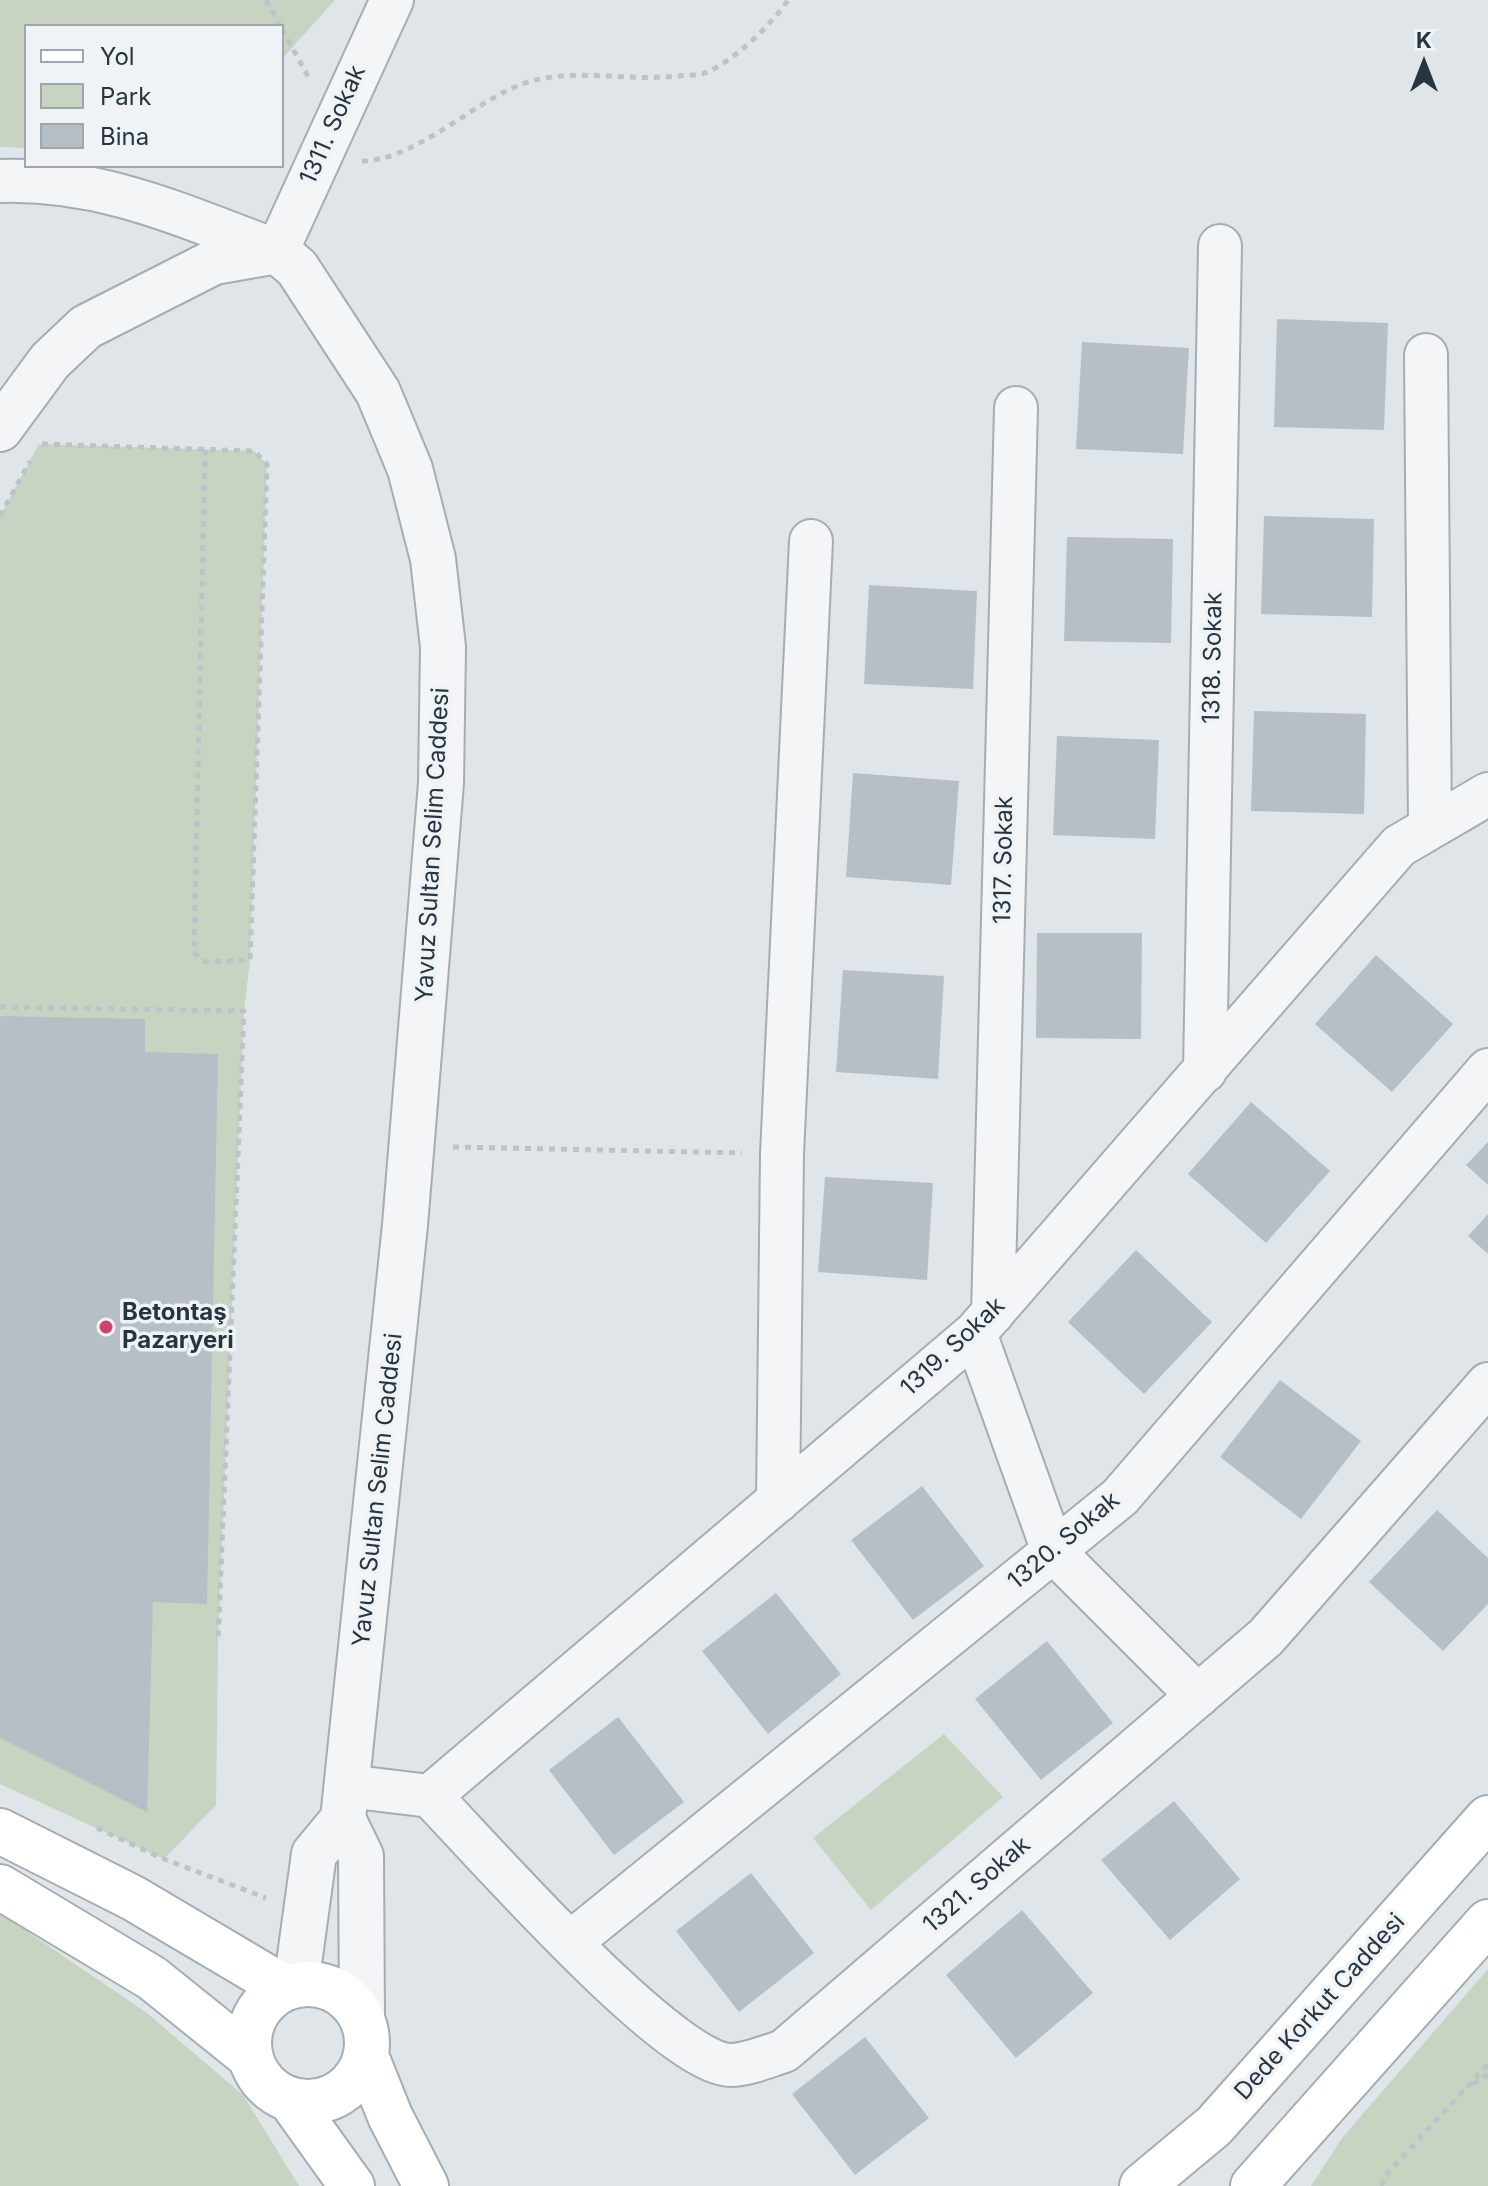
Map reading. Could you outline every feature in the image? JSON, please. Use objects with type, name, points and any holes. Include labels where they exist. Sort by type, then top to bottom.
[{"type":"main road","name":"Dede Korkut Caddesi","points":[[1142,2186],[1214,2126],[1488,1818]]},
{"type":"main road","points":[[0,1831],[133,1898],[290,1986]]},
{"type":"main road","points":[[0,1887],[152,1978],[249,2056],[272,2091],[291,2101],[352,2186]]},
{"type":"main road","points":[[1255,2184],[1488,1922]]},
{"type":"main road","points":[[249,2056],[252,2021],[262,2004],[290,1986],[315,1984],[334,1989],[351,2001],[390,2116],[426,2186]]},
{"type":"main road","points":[[291,2101],[329,2099],[346,2089],[359,2074],[364,2037]]},
{"type":"street","name":"1311. Sokak","points":[[277,251],[392,0]]},
{"type":"street","points":[[0,181],[38,180],[125,194],[277,251]]},
{"type":"street","name":"1318. Sokak","points":[[1205,1071],[1220,246]]},
{"type":"street","points":[[24,443],[50,361],[86,327],[214,262],[277,251]]},
{"type":"street","name":"Yavuz Sultan Selim Caddesi","points":[[277,251],[297,268],[378,392],[410,469],[433,559],[443,647],[441,783],[412,1146],[345,1803]]},
{"type":"street","points":[[1426,355],[1430,827]]},
{"type":"street","name":"1317. Sokak","points":[[984,1323],[1016,408]]},
{"type":"street","points":[[778,1501],[782,1154],[811,541]]},
{"type":"street","name":"1319. Sokak","points":[[430,1796],[984,1323],[1399,846],[1488,794]]},
{"type":"street","name":"1320. Sokak","points":[[571,1942],[1120,1497],[1488,1070]]},
{"type":"street","points":[[984,1323],[1053,1551],[1198,1696]]},
{"type":"street","name":"1321. Sokak","points":[[430,1796],[638,2012],[684,2046],[730,2066],[784,2051],[1266,1637],[1488,1384]]},
{"type":"street","points":[[345,1803],[430,1796]]},
{"type":"street","points":[[290,1986],[314,1854],[345,1803]]},
{"type":"street","points":[[345,1803],[361,1856],[364,2037]]},
{"type":"path","points":[[266,0],[279,24]]},
{"type":"path","points":[[317,162],[374,161],[436,134],[525,83],[570,75],[649,79],[707,73],[748,43],[788,0]]},
{"type":"path","points":[[0,516],[24,443],[254,451],[267,464],[250,960],[206,962],[194,953],[205,450]]},
{"type":"path","points":[[0,1007],[244,1011],[218,1642]]},
{"type":"path","points":[[412,1146],[782,1154]]},
{"type":"path","points":[[82,1821],[164,1859],[304,1913]]},
{"type":"path","points":[[1381,2186],[1396,2164],[1488,2064]]},
{"type":"path","points":[[1469,2087],[1488,2074]]},
{"type":"green space","points":[[0,0],[335,0],[284,57],[284,24],[24,24],[24,148],[0,147]]},
{"type":"green space","points":[[39,444],[254,451],[267,464],[250,960],[244,1011],[218,1642],[216,1805],[164,1859],[0,1784],[0,516]]},
{"type":"green space","points":[[944,1734],[1003,1797],[871,1910],[813,1838]]},
{"type":"green space","points":[[0,1913],[147,2013],[243,2095],[299,2186],[0,2186]]},
{"type":"green space","points":[[1488,1969],[1488,2186],[1311,2186],[1342,2138]]},
{"type":"building","points":[[1277,319],[1388,323],[1384,430],[1274,427]]},
{"type":"building","points":[[1082,342],[1189,348],[1183,454],[1076,449]]},
{"type":"building","points":[[1264,516],[1374,519],[1372,617],[1261,614]]},
{"type":"building","points":[[1067,537],[1173,539],[1171,643],[1064,641]]},
{"type":"building","points":[[869,585],[977,591],[973,689],[864,684]]},
{"type":"building","points":[[1254,711],[1366,714],[1364,814],[1251,811]]},
{"type":"building","points":[[1057,736],[1159,740],[1155,839],[1053,835]]},
{"type":"building","points":[[853,773],[959,781],[951,885],[846,877]]},
{"type":"building","points":[[1037,933],[1142,933],[1141,1039],[1036,1038]]},
{"type":"building","points":[[1376,955],[1453,1024],[1392,1092],[1315,1024]]},
{"type":"building","points":[[843,970],[944,976],[938,1079],[836,1072]]},
{"type":"building","name":"Betontaş Pazaryeri","points":[[0,1016],[145,1019],[145,1052],[218,1054],[207,1604],[153,1602],[147,1812],[0,1738]]},
{"type":"building","points":[[1251,1102],[1330,1171],[1266,1243],[1188,1174]]},
{"type":"building","points":[[1488,1142],[1488,1185],[1466,1165]]},
{"type":"building","points":[[825,1177],[933,1183],[927,1280],[818,1272]]},
{"type":"building","points":[[1488,1214],[1488,1254],[1468,1236]]},
{"type":"building","points":[[1136,1250],[1212,1322],[1144,1394],[1068,1322]]},
{"type":"building","points":[[1280,1380],[1361,1441],[1301,1519],[1220,1457]]},
{"type":"building","points":[[922,1486],[984,1566],[913,1620],[851,1540]]},
{"type":"building","points":[[1437,1510],[1488,1558],[1488,1604],[1443,1651],[1369,1582]]},
{"type":"building","points":[[776,1593],[841,1674],[768,1734],[702,1651]]},
{"type":"building","points":[[1047,1641],[1113,1723],[1041,1780],[975,1699]]},
{"type":"building","points":[[618,1717],[684,1802],[614,1855],[549,1770]]},
{"type":"building","points":[[1174,1801],[1240,1879],[1170,1940],[1101,1860]]},
{"type":"building","points":[[751,1873],[814,1953],[739,2012],[676,1931]]},
{"type":"building","points":[[1022,1910],[1093,1993],[1016,2058],[946,1975]]},
{"type":"building","points":[[865,2037],[929,2118],[855,2175],[792,2094]]},
{"type":"place","name":"Betontaş Pazaryeri","points":[[106,1327]]}]
